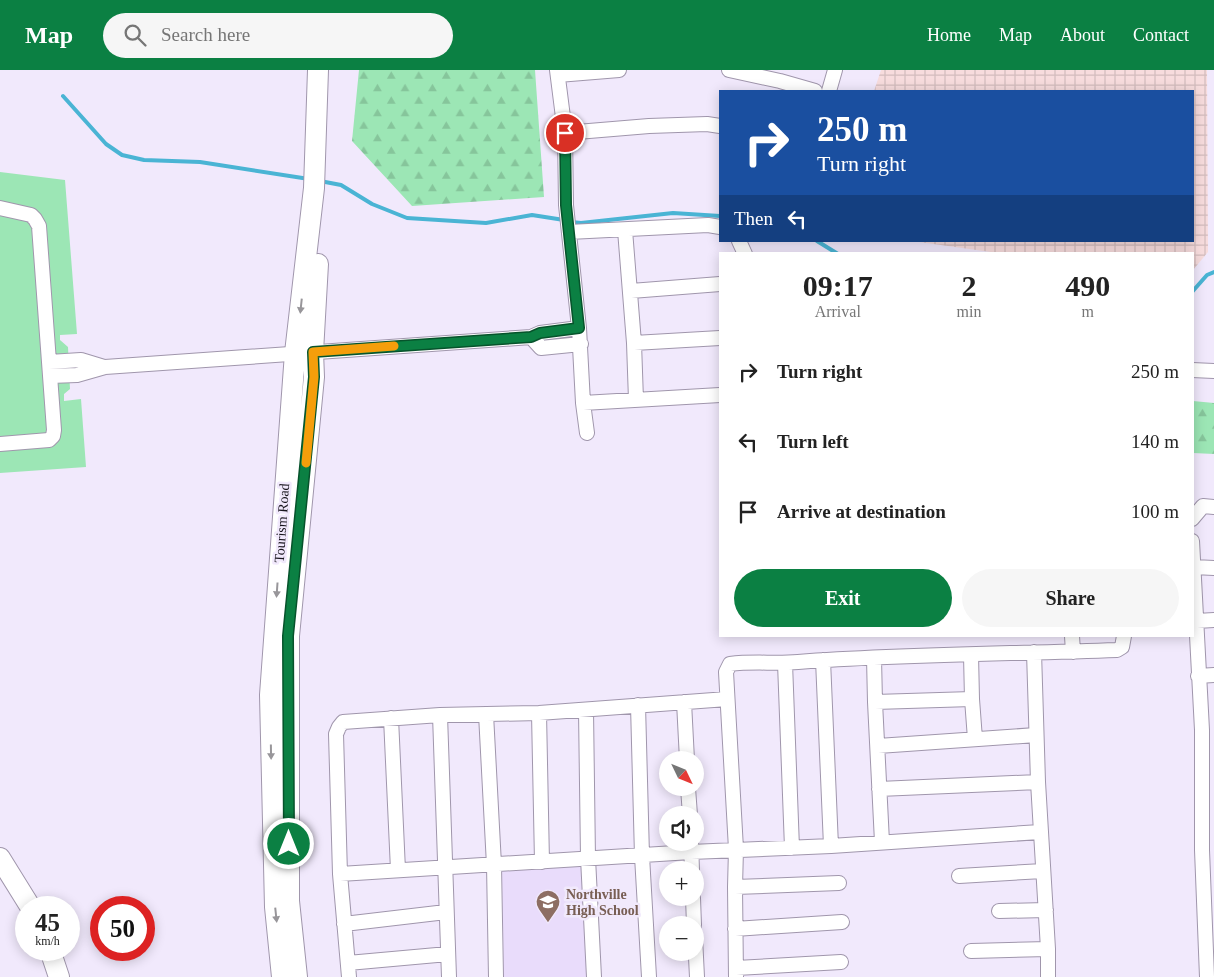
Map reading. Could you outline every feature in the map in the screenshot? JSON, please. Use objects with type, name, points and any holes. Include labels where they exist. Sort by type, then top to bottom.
[{"type":"main road","name":"Tourism Road","points":[[282,977],[275,907],[270,695],[304,353],[318,188],[318,70]]},
{"type":"main road","name":"Tourism Road","points":[[319,165],[330,70]]},
{"type":"main road","name":"Tourism Road","points":[[297,977],[289,901],[288,636],[314,377],[304,353]]},
{"type":"main road","points":[[0,858],[24,896]]},
{"type":"main road","points":[[54,961],[59,977]]},
{"type":"street","points":[[587,433],[583,403],[581,344],[566,205],[565,133],[557,73],[619,70]]},
{"type":"street","points":[[729,70],[811,90]]},
{"type":"street","points":[[829,90],[835,70]]},
{"type":"street","points":[[565,133],[707,124],[719,126]]},
{"type":"street","points":[[0,208],[31,215],[39,224],[54,430],[52,437],[45,441],[0,444]]},
{"type":"street","points":[[569,228],[625,230],[708,225],[719,227]]},
{"type":"street","points":[[625,230],[631,291],[636,400]]},
{"type":"street","points":[[631,291],[719,284]]},
{"type":"street","points":[[50,376],[77,375],[105,367],[531,337],[540,333],[579,328]]},
{"type":"street","points":[[531,337],[542,348],[581,344]]},
{"type":"street","points":[[634,344],[719,338]]},
{"type":"street","points":[[49,362],[81,360],[105,367]]},
{"type":"street","points":[[1194,370],[1214,371]]},
{"type":"street","points":[[583,403],[719,395]]},
{"type":"street","points":[[1194,517],[1203,506],[1214,507]]},
{"type":"street","points":[[1207,977],[1210,960],[1208,730],[1198,676],[1194,567],[1214,568]]},
{"type":"street","points":[[1197,621],[1214,620]]},
{"type":"street","points":[[1072,637],[1073,652]]},
{"type":"street","points":[[841,962],[736,973],[734,887],[736,849],[726,672],[730,664],[1117,650],[1122,647],[1124,637]]},
{"type":"street","points":[[1034,652],[1040,832],[1046,910],[1048,977]]},
{"type":"street","points":[[971,655],[975,739]]},
{"type":"street","points":[[874,658],[882,842]]},
{"type":"street","points":[[823,660],[832,846]]},
{"type":"street","points":[[785,663],[792,848]]},
{"type":"street","points":[[1198,676],[1214,675]]},
{"type":"street","points":[[448,954],[348,970],[340,874],[336,734],[343,722],[440,715],[539,713],[727,699]]},
{"type":"street","points":[[875,702],[972,699]]},
{"type":"street","points":[[684,702],[687,751]]},
{"type":"street","points":[[638,705],[642,856],[649,977]]},
{"type":"street","points":[[586,710],[588,858],[594,977]]},
{"type":"street","points":[[539,713],[542,862]]},
{"type":"street","points":[[486,714],[494,865],[496,977]]},
{"type":"street","points":[[440,715],[449,977]]},
{"type":"street","points":[[391,718],[398,870]]},
{"type":"street","points":[[878,746],[1036,735]]},
{"type":"street","points":[[879,789],[1038,782]]},
{"type":"street","points":[[704,848],[792,848],[1040,832]]},
{"type":"street","points":[[340,874],[642,856],[669,851]]},
{"type":"street","points":[[959,876],[1043,871]]},
{"type":"street","points":[[734,887],[839,883]]},
{"type":"street","points":[[999,911],[1046,910]]},
{"type":"street","points":[[344,924],[446,912]]},
{"type":"street","points":[[735,929],[842,922]]},
{"type":"street","points":[[971,951],[1048,949]]},
{"type":"street","points":[[696,961],[697,977]]},
{"type":"shaded area","points":[[881,70],[1207,70],[1208,252],[1194,269],[1194,252],[991,252],[919,242],[1194,242],[1194,90],[874,90]]},
{"type":"shaded area","name":"Northville High School","points":[[591,865],[596,977],[504,977],[502,869]]},
{"type":"green space","points":[[359,70],[535,70],[544,197],[412,206],[352,141]]},
{"type":"green space","points":[[0,172],[65,180],[77,334],[60,335],[60,340],[68,347],[70,389],[64,394],[64,401],[81,399],[86,467],[0,473]]},
{"type":"green space","points":[[1194,401],[1214,403],[1214,454],[1194,453]]},
{"type":"waterway","points":[[63,96],[106,144],[122,155],[144,160],[200,162],[309,179]]},
{"type":"waterway","points":[[320,181],[341,185],[372,204],[407,218],[486,223],[532,215],[564,220]]},
{"type":"waterway","points":[[571,222],[581,223],[673,213],[719,216]]},
{"type":"waterway","points":[[819,242],[835,252]]},
{"type":"waterway","points":[[1194,290],[1207,275],[1214,272]]},
{"type":"slow traffic","points":[[306,463],[314,377],[313,352],[394,346]]},
{"type":"place","name":"Northville High School","points":[[548,923]]},
{"type":"route","points":[[289,844],[288,636],[314,377],[313,352],[531,337],[540,333],[579,328],[566,205],[565,133]]}]
